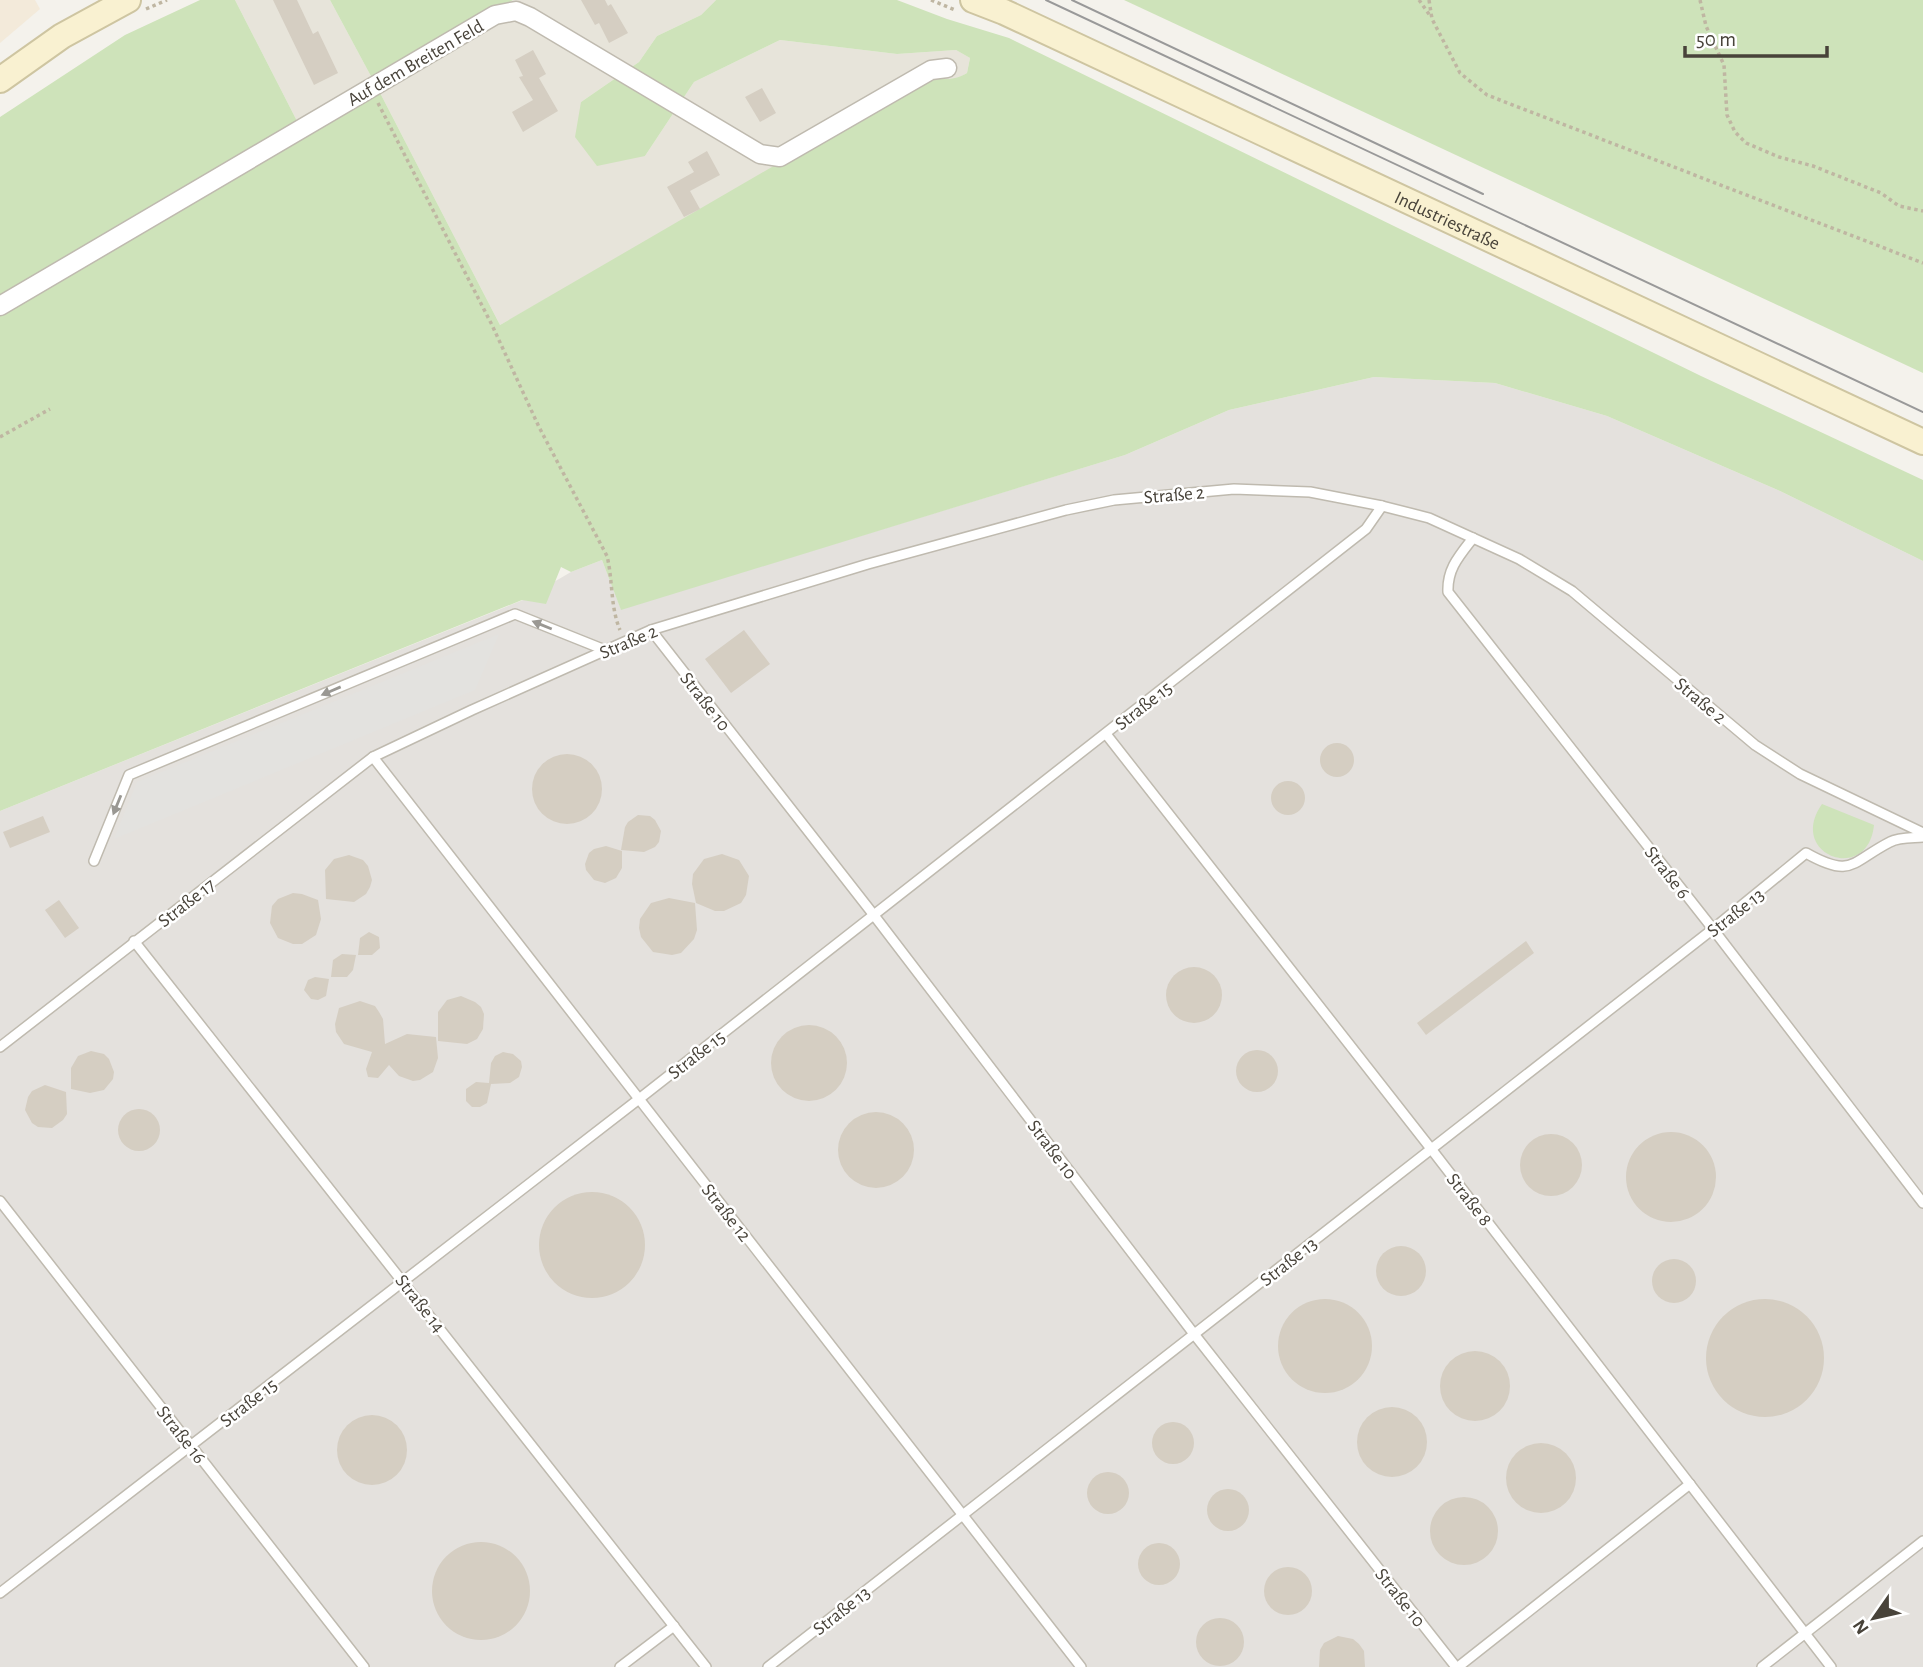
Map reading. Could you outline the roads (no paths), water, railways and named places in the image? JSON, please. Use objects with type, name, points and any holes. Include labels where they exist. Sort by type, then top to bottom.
[{"type":"main road","points":[[0,80],[62,36],[128,0]]},
{"type":"main road","name":"Industriestraße","points":[[973,0],[1004,12],[1923,442]]},
{"type":"street","name":"Auf dem Breiten Feld","points":[[0,306],[495,15],[516,11],[530,16],[760,154],[780,157],[931,70],[947,68]]},
{"type":"lane","name":"Straße 2","points":[[373,758],[651,630],[868,564],[1066,510],[1114,500],[1234,489],[1310,492],[1429,518],[1518,559],[1572,591],[1755,745],[1800,774],[1923,835]]},
{"type":"lane","name":"Straße 15","points":[[0,1593],[1106,734],[1366,529],[1382,506]]},
{"type":"lane","name":"Straße 6","points":[[1473,538],[1452,565],[1447,578],[1448,592],[1713,929],[1923,1203]]},
{"type":"lane","points":[[93,861],[129,775],[516,614],[605,650]]},
{"type":"lane","name":"Straße 10","points":[[651,630],[873,914],[1194,1334],[1457,1667]]},
{"type":"lane","name":"Straße 8","points":[[1106,734],[1432,1150],[1831,1667]]},
{"type":"lane","name":"Straße 17","points":[[0,1047],[373,758]]},
{"type":"lane","name":"Straße 12","points":[[373,758],[1082,1667]]},
{"type":"lane","name":"Straße 13","points":[[768,1667],[1432,1150],[1806,853],[1829,866],[1852,866],[1893,840],[1923,835]]},
{"type":"lane","name":"Straße 14","points":[[134,941],[706,1667]]},
{"type":"lane","name":"Straße 16","points":[[0,1201],[364,1667]]},
{"type":"lane","points":[[1457,1667],[1690,1485]]},
{"type":"lane","points":[[1762,1667],[1923,1541]]},
{"type":"lane","points":[[620,1667],[674,1626]]},
{"type":"tram line","points":[[1046,0],[1923,412]]},
{"type":"tram line","points":[[1072,0],[1483,194]]}]
